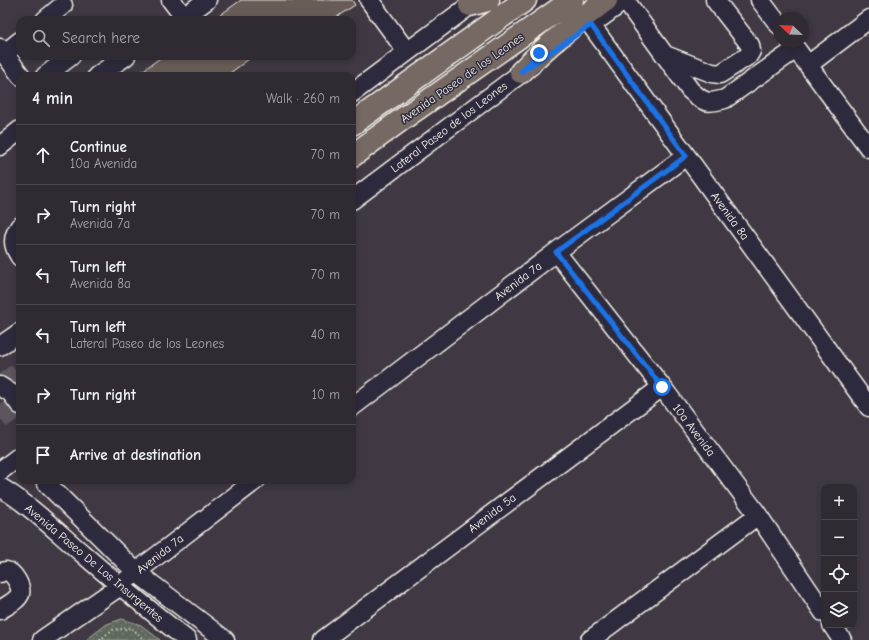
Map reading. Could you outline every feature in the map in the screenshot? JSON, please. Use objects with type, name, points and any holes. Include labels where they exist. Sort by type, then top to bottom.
[{"type":"main road","points":[[356,121],[525,0]]},
{"type":"main road","name":"Avenida Paseo de los Leones","points":[[356,153],[572,0]]},
{"type":"main road","points":[[521,72],[549,45],[606,0]]},
{"type":"street","points":[[171,0],[180,16]]},
{"type":"street","points":[[186,16],[207,0]]},
{"type":"street","points":[[369,0],[407,52]]},
{"type":"street","points":[[625,0],[690,90],[701,100],[712,103],[725,99],[790,48]]},
{"type":"street","name":"Lateral Paseo de los Leones","points":[[356,197],[521,72],[591,25],[625,0]]},
{"type":"street","points":[[665,55],[712,73],[720,74],[748,56],[751,51],[750,44],[715,0]]},
{"type":"street","points":[[760,0],[773,17]]},
{"type":"street","points":[[356,90],[478,2]]},
{"type":"street","points":[[50,16],[63,5]]},
{"type":"street","points":[[808,65],[869,19]]},
{"type":"street","name":"Avenida 8a","points":[[591,25],[869,407]]},
{"type":"street","points":[[16,43],[2,51],[18,72]]},
{"type":"street","points":[[796,48],[869,148]]},
{"type":"street","points":[[49,72],[66,60]]},
{"type":"street","points":[[102,72],[120,60]]},
{"type":"street","points":[[0,146],[16,133]]},
{"type":"street","name":"Avenida 7a","points":[[356,404],[556,252],[686,156]]},
{"type":"street","points":[[16,233],[13,238],[16,251]]},
{"type":"street","name":"10a Avenida","points":[[556,252],[662,387],[758,515],[821,609]]},
{"type":"street","points":[[0,346],[16,335]]},
{"type":"street","points":[[0,386],[11,393],[16,400]]},
{"type":"street","name":"Avenida 5a","points":[[323,640],[662,387]]},
{"type":"street","points":[[0,471],[16,459]]},
{"type":"street","name":"Avenida Paseo De Los Insurgentes","points":[[47,484],[136,572],[225,640]]},
{"type":"street","name":"Avenida 7a","points":[[42,640],[120,586],[251,484]]},
{"type":"street","name":"Avenida Paseo De Los Insurgentes","points":[[0,486],[32,510],[120,586],[187,640]]},
{"type":"street","points":[[590,640],[758,515]]},
{"type":"street","points":[[0,573],[5,571],[8,572],[18,582],[21,589],[20,594],[16,599],[0,610]]},
{"type":"street","points":[[834,628],[842,640]]},
{"type":"path","points":[[100,640],[114,630],[131,628],[145,640]]},
{"type":"green space","points":[[122,619],[141,625],[160,640],[86,640],[107,624]]},
{"type":"building","points":[[241,0],[352,0],[355,5],[338,16],[219,16]]},
{"type":"building","points":[[157,60],[248,60],[231,72],[141,72]]},
{"type":"tunnel","points":[[0,387],[16,375]]},
{"type":"tunnel","points":[[0,418],[16,407]]},
{"type":"route","points":[[539,53],[521,72],[591,25],[686,156],[556,252],[662,387]]}]
